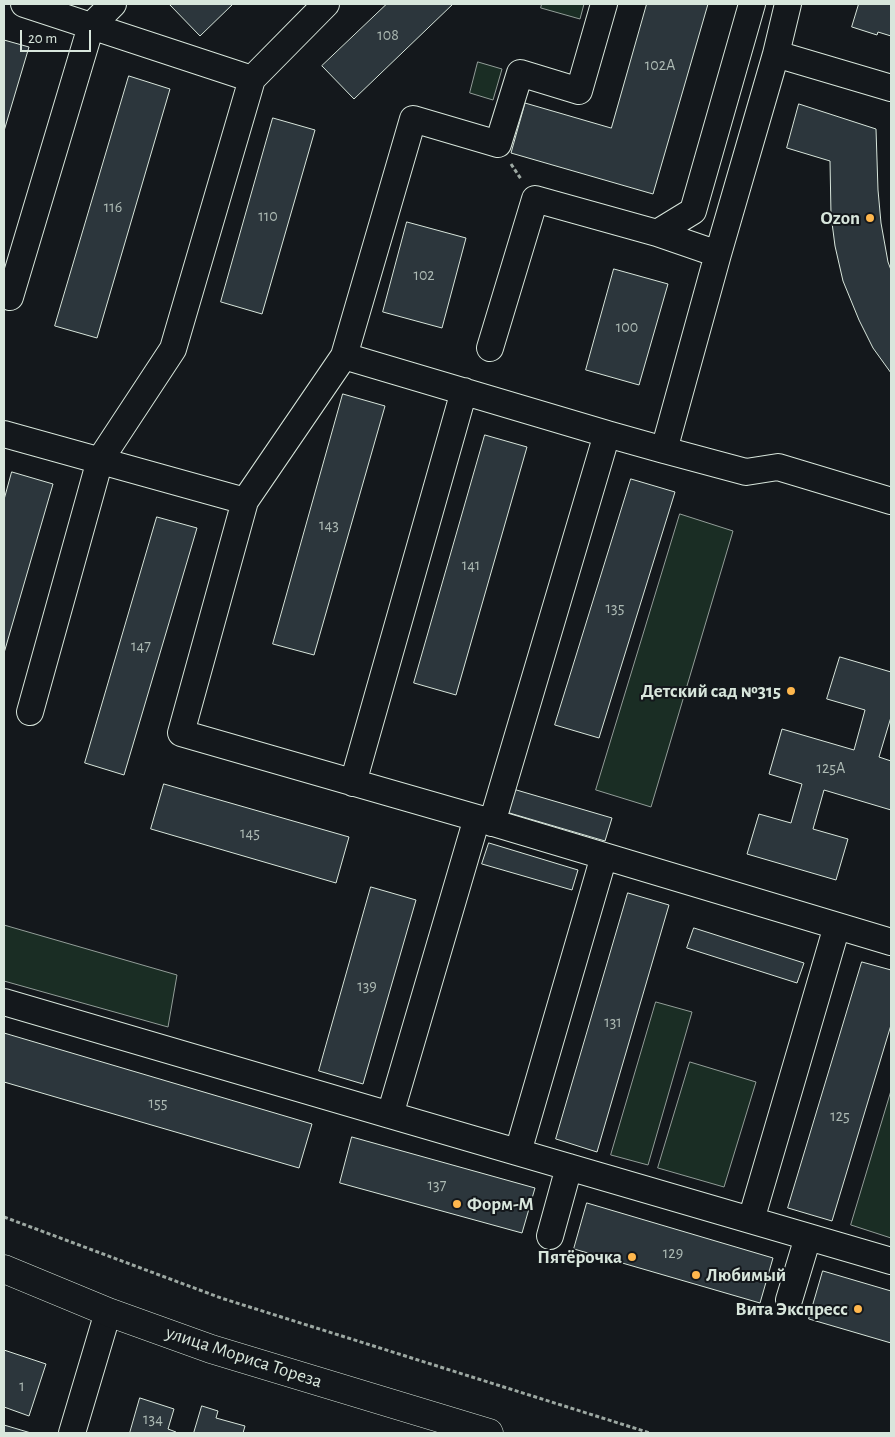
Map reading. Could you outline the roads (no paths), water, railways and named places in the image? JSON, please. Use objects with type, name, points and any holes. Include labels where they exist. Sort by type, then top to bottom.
[{"type":"main road","name":"улица Мориса Тореза","points":[[4,1269],[108,1312],[211,1349],[489,1433]]},
{"type":"street","points":[[24,4],[252,79]]},
{"type":"street","points":[[10,297],[90,26],[113,4]]},
{"type":"street","points":[[30,712],[100,460],[172,349],[252,79],[326,4]]},
{"type":"street","points":[[604,4],[579,91],[520,73],[498,144],[413,119],[344,356],[245,502],[181,733],[891,942]]},
{"type":"street","points":[[657,233],[693,211],[752,4]]},
{"type":"street","points":[[664,450],[776,54],[788,4]]},
{"type":"street","points":[[776,54],[891,88]]},
{"type":"street","points":[[490,348],[535,199],[657,233],[718,254]]},
{"type":"street","points":[[344,356],[607,434],[746,472],[778,467],[891,501]]},
{"type":"street","points":[[353,783],[464,391]]},
{"type":"street","points":[[4,434],[245,502]]},
{"type":"street","points":[[390,1115],[607,434]]},
{"type":"street","points":[[518,1152],[604,856]]},
{"type":"street","points":[[751,1220],[837,926]]},
{"type":"street","points":[[4,1002],[891,1261]]},
{"type":"street","points":[[550,1236],[569,1168]]},
{"type":"street","points":[[789,1300],[808,1237]]},
{"type":"street","points":[[72,1433],[108,1312]]},
{"type":"place","name":"Ozon","points":[[870,218]]},
{"type":"place","name":"Детский сад №315","points":[[791,691]]},
{"type":"place","name":"Форм-М","points":[[457,1204]]},
{"type":"place","name":"Пятёрочка","points":[[632,1257]]},
{"type":"place","name":"Любимый","points":[[696,1275]]},
{"type":"place","name":"Вита Экспресс","points":[[858,1309]]}]
